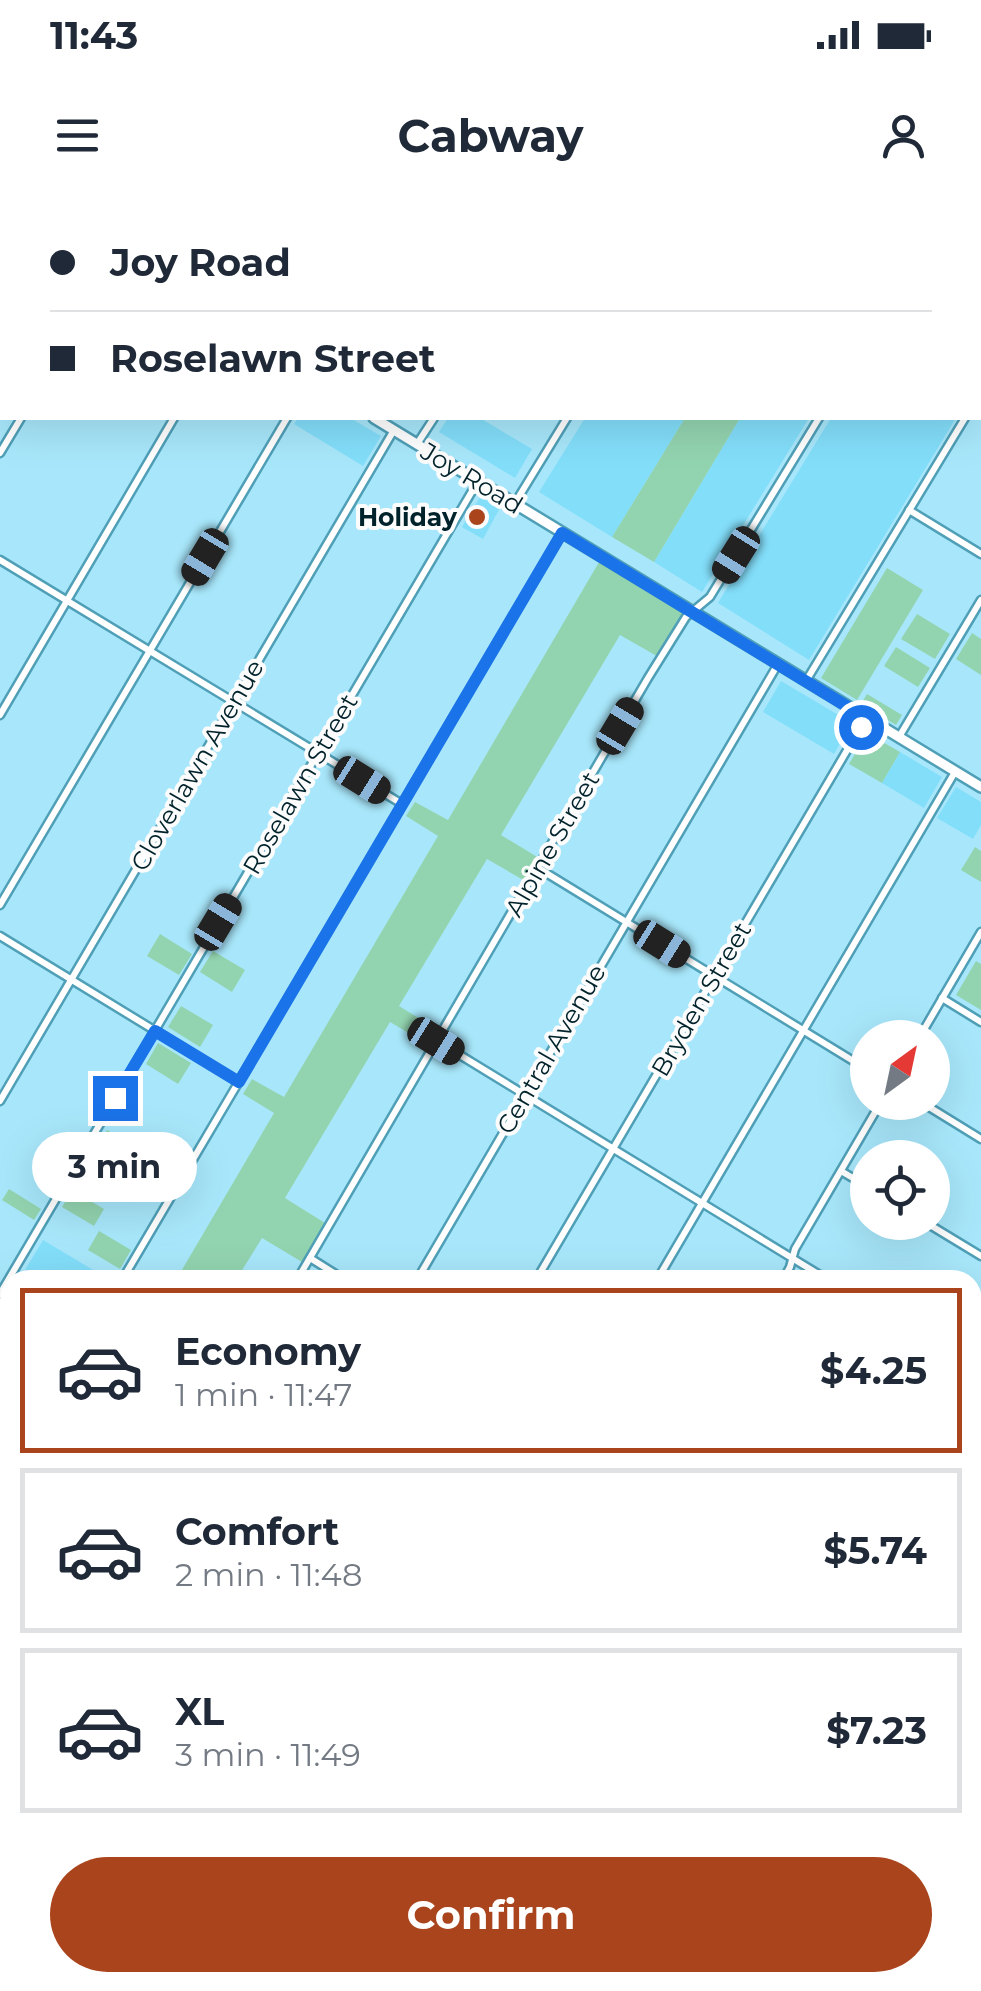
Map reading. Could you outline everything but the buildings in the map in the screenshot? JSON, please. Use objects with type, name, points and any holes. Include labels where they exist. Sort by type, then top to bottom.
[{"type":"street","points":[[0,454],[20,420]]},
{"type":"street","points":[[0,715],[173,420]]},
{"type":"street","points":[[0,905],[286,420]]},
{"type":"street","name":"Joy Road","points":[[377,420],[981,788]]},
{"type":"street","points":[[418,444],[433,420]]},
{"type":"street","points":[[515,504],[566,420]]},
{"type":"street","name":"Alpine Street","points":[[303,1270],[648,678],[686,618],[710,597],[818,420]]},
{"type":"street","points":[[806,681],[963,420]]},
{"type":"street","name":"Cloverlawn Avenue","points":[[0,1101],[394,430]]},
{"type":"street","name":"Roselawn Street","points":[[14,1270],[478,481]]},
{"type":"street","points":[[909,510],[981,554]]},
{"type":"street","points":[[128,1270],[562,533]]},
{"type":"street","points":[[0,560],[402,804]]},
{"type":"street","points":[[899,738],[981,600]]},
{"type":"street","name":"Central Avenue","points":[[422,1270],[778,664]]},
{"type":"street","name":"Bryden Street","points":[[542,1270],[866,718]]},
{"type":"street","points":[[663,1270],[955,772]]},
{"type":"street","points":[[538,868],[850,1059]]},
{"type":"street","points":[[929,1020],[981,932]]},
{"type":"street","points":[[0,936],[239,1082]]},
{"type":"street","points":[[942,998],[981,1022]]},
{"type":"street","points":[[436,1041],[812,1270]]},
{"type":"street","points":[[787,1270],[795,1249],[871,1120]]},
{"type":"street","points":[[949,1120],[981,1140]]},
{"type":"street","points":[[841,1171],[850,1176]]},
{"type":"street","points":[[950,1237],[981,1256]]},
{"type":"street","points":[[310,1258],[329,1270]]},
{"type":"shaded area","points":[[297,420],[353,420],[381,436],[363,466],[294,424]]},
{"type":"shaded area","points":[[447,420],[483,420],[532,449],[515,478],[439,432]]},
{"type":"shaded area","points":[[584,420],[684,420],[612,537],[539,492]]},
{"type":"shaded area","points":[[739,420],[808,420],[702,592],[654,562]]},
{"type":"shaded area","points":[[830,420],[955,420],[809,660],[718,603]]},
{"type":"shaded area","points":[[480,497],[500,508],[483,539],[462,527]]},
{"type":"shaded area","points":[[781,681],[852,723],[834,754],[763,712]]},
{"type":"shaded area","points":[[900,752],[942,777],[924,808],[882,783]]},
{"type":"shaded area","points":[[956,787],[981,802],[981,825],[973,839],[937,818]]},
{"type":"shaded area","points":[[43,1240],[93,1270],[25,1270]]},
{"type":"green space","points":[[684,420],[739,420],[654,562],[612,537]]},
{"type":"green space","points":[[602,557],[690,610],[662,659],[620,635],[501,835],[539,858],[525,881],[487,859],[399,1006],[438,1030],[429,1045],[390,1022],[285,1198],[325,1223],[302,1262],[262,1238],[242,1270],[182,1270],[274,1113],[243,1094],[252,1079],[284,1097],[438,836],[406,816],[415,802],[448,820]]},
{"type":"green space","points":[[887,568],[923,590],[857,700],[821,678]]},
{"type":"green space","points":[[917,614],[950,634],[935,659],[901,639]]},
{"type":"green space","points":[[972,633],[981,639],[981,675],[956,659]]},
{"type":"green space","points":[[896,647],[930,668],[918,687],[884,666]]},
{"type":"green space","points":[[867,694],[902,715],[896,725],[861,704]]},
{"type":"green space","points":[[867,733],[900,752],[882,783],[849,764]]},
{"type":"green space","points":[[975,847],[981,851],[981,882],[961,870]]},
{"type":"green space","points":[[160,934],[192,954],[179,975],[147,956]]},
{"type":"green space","points":[[213,951],[245,970],[232,992],[200,972]]},
{"type":"green space","points":[[976,961],[981,964],[981,1010],[956,995]]},
{"type":"green space","points":[[181,1006],[213,1025],[200,1047],[168,1027]]},
{"type":"green space","points":[[158,1043],[191,1063],[178,1084],[146,1064]]},
{"type":"green space","points":[[107,1130],[136,1147],[116,1180],[88,1163]]},
{"type":"green space","points":[[9,1189],[41,1209],[34,1220],[2,1200]]},
{"type":"green space","points":[[72,1190],[104,1209],[94,1226],[62,1207]]},
{"type":"green space","points":[[99,1231],[131,1250],[120,1269],[88,1250]]},
{"type":"place","name":"Holiday","points":[[477,517]]},
{"type":"route","points":[[115,1098],[155,1031],[239,1082],[562,533],[866,718],[861,727]]}]
